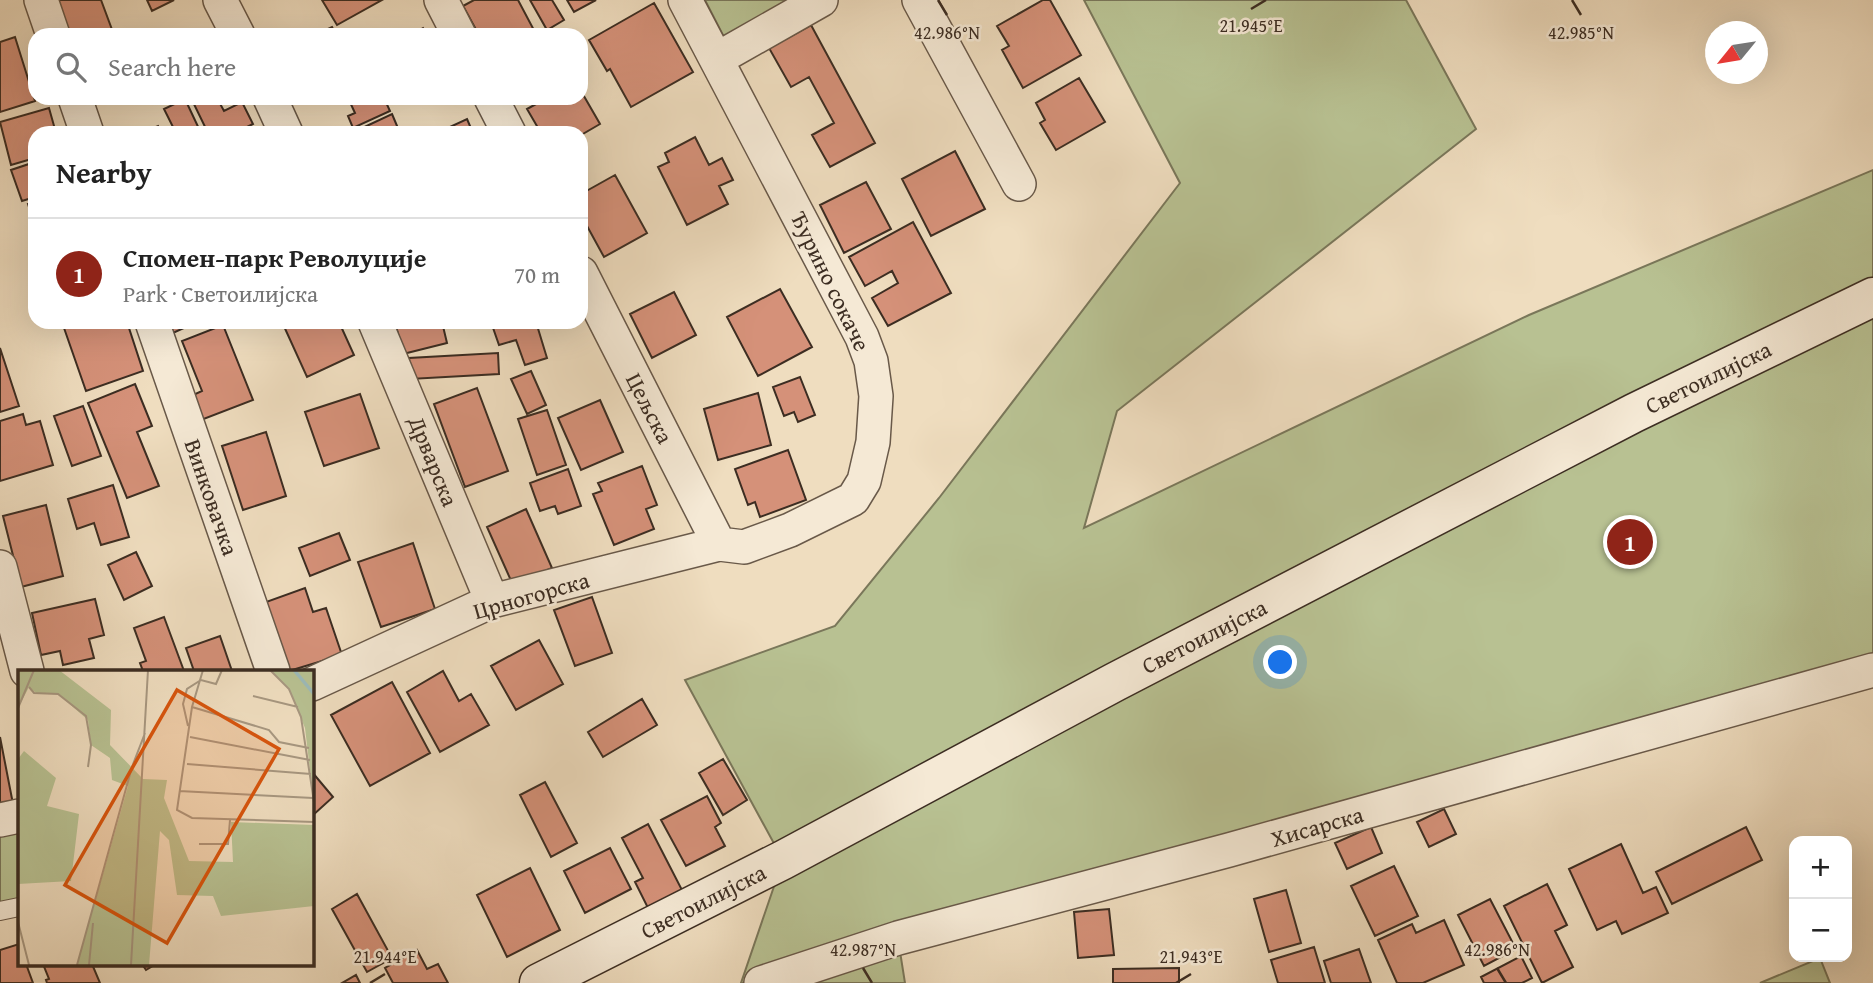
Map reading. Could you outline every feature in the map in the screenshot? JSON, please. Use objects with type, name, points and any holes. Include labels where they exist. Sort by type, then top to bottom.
[{"type":"street","points":[[41,0],[51,28]]},
{"type":"street","points":[[220,0],[234,28]]},
{"type":"street","points":[[441,0],[455,28]]},
{"type":"street","name":"Ђурино сокаче","points":[[685,0],[862,337],[871,360],[876,396],[873,442],[864,481],[853,499],[790,530],[744,547],[719,544]]},
{"type":"street","points":[[717,59],[821,0]]},
{"type":"street","points":[[919,0],[1019,184]]},
{"type":"street","points":[[77,105],[85,126]]},
{"type":"street","points":[[273,105],[283,126]]},
{"type":"street","points":[[495,105],[505,126]]},
{"type":"street","name":"Цељска","points":[[588,287],[719,544]]},
{"type":"street","name":"Светоилијска","points":[[539,983],[783,860],[1103,689],[1634,413],[1873,297]]},
{"type":"street","name":"Винковачка","points":[[154,329],[273,670]]},
{"type":"street","name":"Дрварска","points":[[378,329],[492,601]]},
{"type":"street","name":"Црногорска","points":[[313,684],[492,601],[719,544]]},
{"type":"street","points":[[0,567],[27,670]]},
{"type":"street","name":"Хисарска","points":[[761,983],[898,938],[1229,850],[1873,670]]},
{"type":"street","points":[[0,820],[18,816]]},
{"type":"lane","points":[[0,911],[18,906]]},
{"type":"green space","points":[[705,0],[787,0],[726,41]]},
{"type":"green space","points":[[1084,0],[1406,0],[1476,129],[1117,411],[1084,528],[1529,315],[1873,170],[1873,670],[898,939],[905,983],[741,983],[783,860],[685,680],[835,626],[939,498],[1180,183]]},
{"type":"green space","points":[[18,816],[18,907],[0,911],[0,820]]},
{"type":"green space","points":[[1810,962],[1822,962],[1830,983],[1760,983]]},
{"type":"building","points":[[53,0],[101,0],[111,28],[63,28]]},
{"type":"building","points":[[147,0],[174,0],[152,11]]},
{"type":"building","points":[[322,0],[382,0],[337,25]]},
{"type":"building","points":[[474,0],[518,0],[533,28],[475,28],[463,6]]},
{"type":"building","points":[[530,0],[552,0],[564,20],[546,28]]},
{"type":"building","points":[[567,0],[596,0],[574,12]]},
{"type":"building","points":[[1043,0],[1050,0],[1081,55],[1023,88],[1002,50],[1009,46],[997,26]]},
{"type":"building","points":[[654,3],[693,72],[631,107],[610,69],[607,71],[589,40]]},
{"type":"building","points":[[811,25],[875,143],[830,167],[812,135],[834,123],[809,77],[791,87],[769,48]]},
{"type":"building","points":[[15,37],[28,79],[28,103],[0,112],[0,42]]},
{"type":"building","points":[[1079,78],[1105,122],[1056,150],[1040,123],[1045,120],[1036,103]]},
{"type":"building","points":[[588,103],[600,124],[588,131],[588,126],[537,126],[527,109],[534,105]]},
{"type":"building","points":[[172,105],[188,105],[198,126],[172,126],[164,109]]},
{"type":"building","points":[[194,105],[221,105],[224,111],[236,105],[244,105],[253,124],[249,126],[205,126]]},
{"type":"building","points":[[351,105],[387,105],[390,111],[352,126],[348,116],[355,113]]},
{"type":"building","points":[[49,108],[54,126],[28,126],[28,160],[11,165],[0,122]]},
{"type":"building","points":[[392,114],[397,126],[366,126]]},
{"type":"building","points":[[467,119],[470,126],[452,126]]},
{"type":"building","points":[[695,137],[709,165],[722,158],[733,180],[719,186],[728,204],[687,225],[658,167],[669,162],[665,153]]},
{"type":"building","points":[[955,151],[985,209],[931,236],[902,179]]},
{"type":"building","points":[[28,164],[28,199],[22,201],[11,170]]},
{"type":"building","points":[[615,175],[647,233],[604,257],[588,228],[588,190]]},
{"type":"building","points":[[866,182],[891,229],[844,253],[820,205]]},
{"type":"building","points":[[913,222],[951,293],[888,326],[872,298],[898,283],[892,271],[865,286],[849,257]]},
{"type":"building","points":[[780,289],[812,347],[758,376],[727,317]]},
{"type":"building","points":[[674,292],[696,335],[652,358],[630,314]]},
{"type":"building","points":[[64,329],[129,329],[143,371],[86,391]]},
{"type":"building","points":[[213,329],[225,329],[253,400],[201,420],[191,396],[202,391],[182,341]]},
{"type":"building","points":[[285,329],[342,329],[354,355],[307,377]]},
{"type":"building","points":[[397,329],[444,329],[447,343],[403,354]]},
{"type":"building","points":[[493,329],[538,329],[547,358],[525,365],[516,340],[499,345]]},
{"type":"building","points":[[0,348],[19,406],[0,412]]},
{"type":"building","points":[[498,353],[499,374],[410,379],[409,358]]},
{"type":"building","points":[[531,371],[546,405],[527,414],[511,379]]},
{"type":"building","points":[[800,377],[815,415],[798,422],[794,412],[784,416],[773,387]]},
{"type":"building","points":[[135,384],[152,426],[137,432],[159,486],[127,498],[88,403]]},
{"type":"building","points":[[477,388],[508,471],[465,487],[434,404]]},
{"type":"building","points":[[758,393],[771,445],[718,460],[704,409]]},
{"type":"building","points":[[360,394],[379,448],[324,466],[305,412]]},
{"type":"building","points":[[600,400],[623,452],[581,470],[558,418]]},
{"type":"building","points":[[83,406],[101,456],[72,466],[54,416]]},
{"type":"building","points":[[547,410],[566,465],[537,475],[518,419]]},
{"type":"building","points":[[23,414],[26,425],[40,421],[53,465],[0,481],[0,421]]},
{"type":"building","points":[[266,432],[286,496],[243,510],[222,446]]},
{"type":"building","points":[[788,450],[806,500],[760,517],[755,502],[748,505],[735,469]]},
{"type":"building","points":[[642,466],[657,505],[646,509],[654,529],[614,545],[593,494],[602,491],[598,483]]},
{"type":"building","points":[[568,469],[581,506],[558,514],[555,506],[540,511],[530,483]]},
{"type":"building","points":[[113,485],[129,537],[101,545],[94,523],[77,529],[68,499]]},
{"type":"building","points":[[46,505],[63,576],[21,587],[3,516]]},
{"type":"building","points":[[526,509],[552,568],[513,585],[487,527]]},
{"type":"building","points":[[339,533],[350,560],[310,576],[299,548]]},
{"type":"building","points":[[413,543],[435,609],[381,627],[358,562]]},
{"type":"building","points":[[136,552],[152,586],[124,600],[108,565]]},
{"type":"building","points":[[305,588],[313,612],[326,608],[342,655],[289,670],[266,602]]},
{"type":"building","points":[[592,597],[612,653],[575,666],[554,610]]},
{"type":"building","points":[[95,599],[104,635],[89,639],[94,658],[63,665],[60,651],[41,655],[32,613]]},
{"type":"building","points":[[164,617],[184,670],[143,670],[140,663],[146,661],[134,628]]},
{"type":"building","points":[[220,636],[232,670],[194,670],[186,648]]},
{"type":"building","points":[[539,640],[563,684],[516,710],[491,666]]},
{"type":"building","points":[[443,671],[459,701],[471,694],[489,725],[440,752],[407,692]]},
{"type":"building","points":[[392,682],[430,753],[370,786],[331,715]]},
{"type":"building","points":[[642,699],[657,725],[603,757],[588,732]]},
{"type":"building","points":[[0,737],[13,804],[0,806]]},
{"type":"building","points":[[723,759],[747,800],[723,815],[699,773]]},
{"type":"building","points":[[313,773],[333,797],[313,815]]},
{"type":"building","points":[[545,782],[577,843],[551,857],[520,795]]},
{"type":"building","points":[[707,796],[721,823],[715,827],[725,846],[686,866],[661,820]]},
{"type":"building","points":[[1444,809],[1456,834],[1429,847],[1417,822]]},
{"type":"building","points":[[648,824],[683,892],[649,910],[635,882],[643,878],[622,838]]},
{"type":"building","points":[[1371,827],[1382,853],[1347,869],[1335,843]]},
{"type":"building","points":[[1746,827],[1762,860],[1672,904],[1656,872]]},
{"type":"building","points":[[1621,844],[1643,893],[1656,887],[1668,913],[1622,934],[1616,921],[1597,930],[1569,869]]},
{"type":"building","points":[[610,848],[631,889],[585,913],[564,871]]},
{"type":"building","points":[[1394,866],[1418,916],[1375,936],[1351,886]]},
{"type":"building","points":[[530,868],[560,930],[507,957],[477,895]]},
{"type":"building","points":[[1547,884],[1567,925],[1555,931],[1573,967],[1542,983],[1504,906]]},
{"type":"building","points":[[1286,890],[1301,943],[1269,952],[1254,899]]},
{"type":"building","points":[[357,894],[392,958],[367,972],[332,909]]},
{"type":"building","points":[[1490,899],[1516,949],[1484,966],[1458,915]]},
{"type":"building","points":[[1109,909],[1114,955],[1078,958],[1074,912]]},
{"type":"building","points":[[1444,920],[1464,965],[1423,983],[1397,983],[1378,940],[1412,924],[1416,933]]},
{"type":"building","points":[[18,944],[18,965],[26,965],[33,983],[0,983],[0,950]]},
{"type":"building","points":[[1314,947],[1325,983],[1278,983],[1271,960]]},
{"type":"building","points":[[1359,949],[1371,983],[1331,983],[1324,961]]},
{"type":"building","points":[[417,950],[427,969],[438,964],[448,983],[393,983],[385,968]]},
{"type":"building","points":[[1521,956],[1532,978],[1522,983],[1484,983],[1481,977]]},
{"type":"building","points":[[43,965],[92,965],[100,983],[47,983],[46,980],[49,979]]},
{"type":"building","points":[[1179,968],[1179,983],[1113,983],[1113,969]]},
{"type":"building","points":[[356,975],[360,983],[342,983]]},
{"type":"place","name":"Спомен-парк Револуције","points":[[1630,542]]}]
